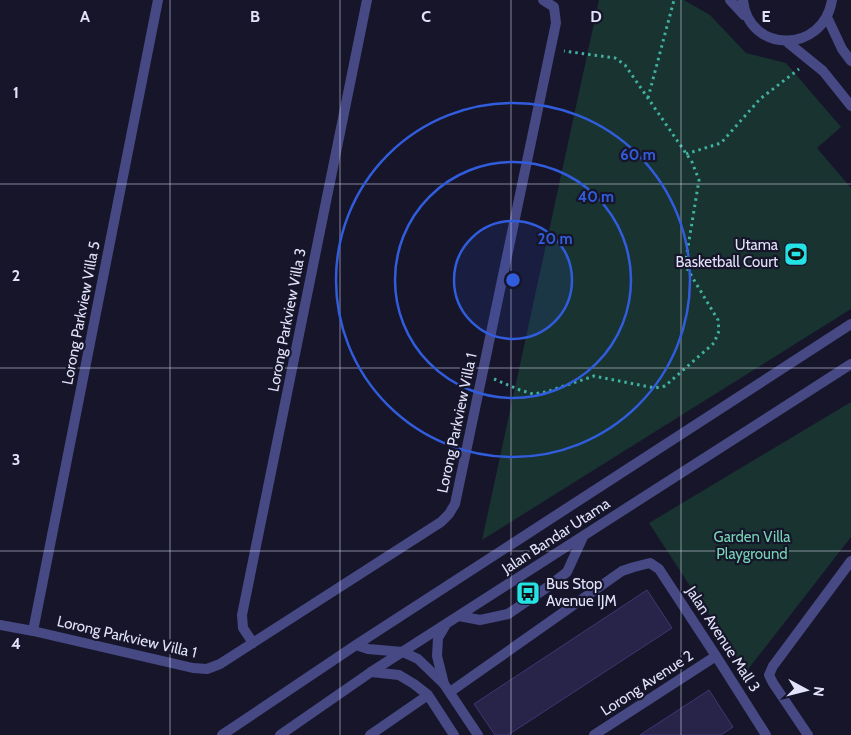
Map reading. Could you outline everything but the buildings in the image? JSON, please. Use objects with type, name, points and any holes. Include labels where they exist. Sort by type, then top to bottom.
[{"type":"street","name":"Lorong Parkview Villa 5","points":[[33,631],[158,0]]},
{"type":"street","name":"Lorong Parkview Villa 3","points":[[253,643],[243,628],[242,615],[367,0]]},
{"type":"street","name":"Lorong Parkview Villa 1","points":[[0,625],[193,668],[207,669],[220,664],[253,643],[441,522],[450,514],[455,504],[556,24],[554,7],[543,0]]},
{"type":"street","points":[[730,0],[758,31],[771,38],[786,41],[798,40],[810,35],[819,27],[827,17],[832,0]]},
{"type":"street","points":[[742,0],[748,19]]},
{"type":"street","points":[[827,17],[842,49],[851,60]]},
{"type":"street","points":[[786,41],[822,71],[851,106]]},
{"type":"street","points":[[222,735],[851,324]]},
{"type":"street","name":"Jalan Bandar Utama","points":[[280,735],[371,672],[851,364]]},
{"type":"street","points":[[459,616],[480,620],[508,614],[567,572],[583,537]]},
{"type":"street","points":[[808,735],[769,675],[772,666],[851,561]]},
{"type":"street","name":"Jalan Avenue Mall 3","points":[[447,688],[622,571],[650,563],[659,569],[766,735]]},
{"type":"street","points":[[445,625],[438,638],[437,656],[447,688]]},
{"type":"street","points":[[356,646],[403,652],[418,659],[447,688],[478,735]]},
{"type":"street","name":"Lorong Avenue 2","points":[[594,735],[716,656]]},
{"type":"street","points":[[371,672],[399,675],[414,684],[428,695],[454,735]]},
{"type":"street","points":[[370,735],[428,695]]},
{"type":"path","points":[[648,98],[674,0]]},
{"type":"path","points":[[482,374],[533,394],[546,392],[594,376],[655,388],[665,386],[714,343],[719,331],[718,320],[685,265],[700,180],[692,162],[625,65],[615,58],[551,49]]},
{"type":"path","points":[[686,154],[721,143],[760,100],[809,60]]},
{"type":"green space","points":[[599,0],[684,0],[710,15],[746,53],[786,63],[841,127],[817,148],[851,188],[851,309],[482,540]]},
{"type":"green space","name":"Garden Villa Playground","points":[[851,402],[851,537],[746,672],[649,523]]},
{"type":"place","name":"Utama Basketball Court","points":[[796,254]]},
{"type":"place","name":"Bus Stop Avenue IJM","points":[[528,593]]}]
